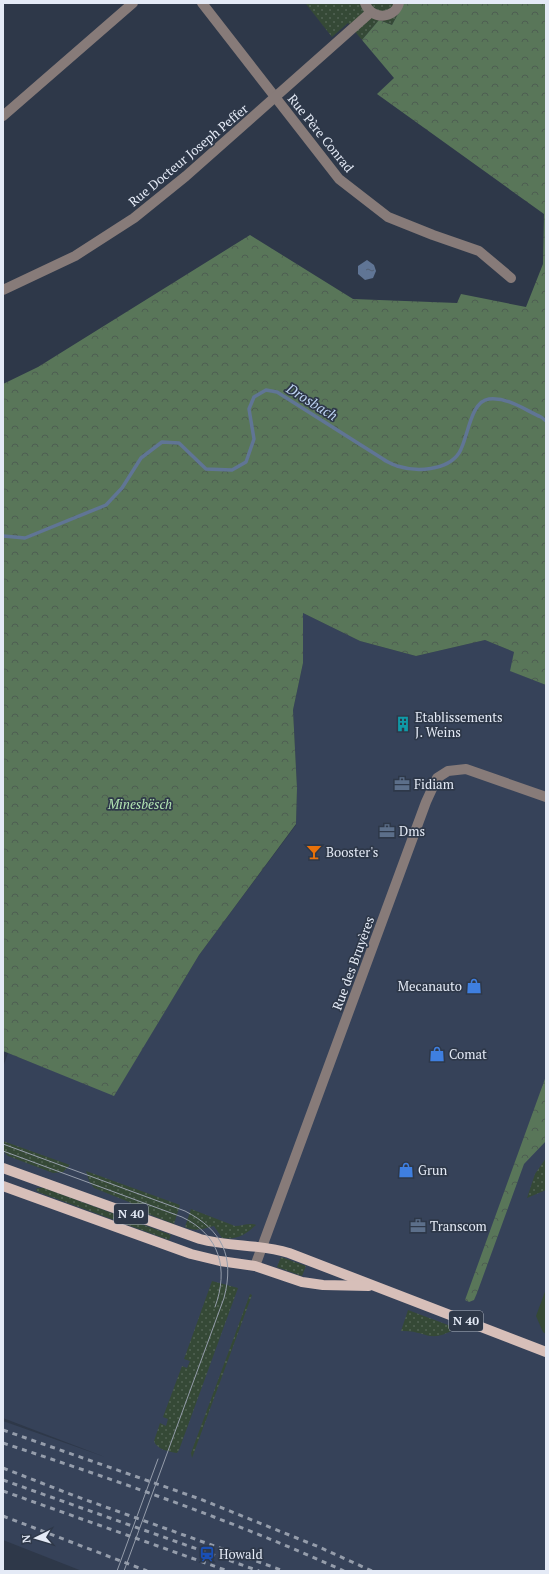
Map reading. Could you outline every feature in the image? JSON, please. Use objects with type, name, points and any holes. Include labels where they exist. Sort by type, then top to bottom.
[{"type":"main road","name":"N 40","points":[[3,1168],[200,1239],[234,1246],[262,1247],[289,1253],[546,1352]]},
{"type":"main road","name":"N 40","points":[[3,1186],[191,1254],[220,1262],[255,1266],[302,1282],[323,1285],[376,1286]]},
{"type":"street","points":[[3,116],[133,3]]},
{"type":"street","name":"Rue Père Conrad","points":[[202,3],[339,179],[388,217],[479,251],[511,278]]},
{"type":"street","name":"Rue Docteur Joseph Peffer","points":[[3,290],[75,256],[134,218],[186,176],[275,97],[368,8],[381,16],[387,16],[395,11],[399,3]]},
{"type":"street","name":"Rue des Bruyères","points":[[255,1266],[426,802],[438,778],[448,770],[466,769],[546,797]]},
{"type":"shaded area","points":[[303,613],[360,641],[416,656],[485,640],[514,652],[511,671],[546,685],[546,1571],[82,1571],[3,1540],[3,1421],[105,1457],[3,1418],[3,1067],[8,1053],[114,1095],[199,955],[296,825],[297,788],[293,710],[303,663]]},
{"type":"green space","points":[[404,3],[392,25],[379,20],[362,40],[348,23],[332,37],[306,4]]},
{"type":"green space","name":"Minesbësch","points":[[404,3],[546,3],[546,685],[510,671],[514,652],[485,640],[416,656],[360,641],[303,613],[303,663],[293,710],[297,788],[296,824],[199,955],[114,1096],[3,1051],[3,384],[38,367],[250,235],[353,299],[457,303],[461,294],[526,307],[543,264],[544,214],[377,94],[394,78],[362,40],[379,20],[392,25]]},
{"type":"green space","points":[[546,1076],[546,1141],[524,1164],[477,1293],[474,1300],[469,1302],[465,1300]]},
{"type":"green space","points":[[3,1141],[70,1165],[63,1172],[53,1173],[8,1156],[3,1151]]},
{"type":"green space","points":[[546,1158],[546,1190],[527,1198],[535,1174]]},
{"type":"green space","points":[[86,1171],[180,1205],[174,1224],[146,1213],[129,1202],[94,1188],[89,1181]]},
{"type":"green space","points":[[37,1188],[44,1188],[171,1235],[169,1240],[38,1192],[36,1190]]},
{"type":"green space","points":[[191,1209],[235,1226],[249,1224],[256,1225],[248,1232],[240,1236],[222,1238],[214,1226],[196,1230],[185,1227]]},
{"type":"green space","points":[[281,1257],[306,1266],[302,1276],[277,1267]]},
{"type":"green space","points":[[212,1281],[238,1288],[179,1450],[177,1453],[170,1452],[157,1446],[154,1441],[160,1423],[166,1426],[168,1419],[163,1417],[182,1366],[187,1368],[190,1361],[184,1359]]},
{"type":"green space","points":[[546,1289],[546,1334],[543,1332],[536,1316]]},
{"type":"green space","points":[[250,1294],[252,1295],[192,1458],[191,1453]]},
{"type":"green space","points":[[408,1310],[456,1328],[440,1336],[428,1336],[417,1332],[401,1331]]},
{"type":"water","points":[[367,260],[374,265],[376,271],[373,278],[365,280],[358,274],[358,266]]},
{"type":"waterway","name":"Drosbach","points":[[3,536],[25,538],[106,505],[122,488],[141,458],[162,442],[179,443],[206,469],[232,470],[246,462],[254,439],[249,409],[254,397],[266,390],[277,392],[388,462],[397,466],[413,469],[439,467],[454,459],[462,447],[474,413],[483,401],[496,399],[510,402],[541,417],[546,421]]},
{"type":"tram line","points":[[3,1144],[185,1211],[198,1218],[208,1227],[216,1236],[226,1257],[228,1269],[224,1298],[124,1571]]},
{"type":"tram line","points":[[3,1151],[182,1217],[195,1224],[213,1243],[218,1254],[221,1267],[221,1279],[215,1307]]},
{"type":"tram line","points":[[117,1571],[158,1459]]},
{"type":"railway","points":[[3,1430],[200,1499],[319,1547],[372,1571]]},
{"type":"railway","points":[[3,1443],[175,1502],[260,1535],[344,1571]]},
{"type":"railway","points":[[3,1468],[75,1496],[284,1571]]},
{"type":"railway","points":[[3,1480],[259,1571]]},
{"type":"railway","points":[[3,1491],[228,1571]]},
{"type":"railway","points":[[3,1516],[147,1571]]},
{"type":"place","name":"Etablissements J. Weins","points":[[403,724]]},
{"type":"place","name":"Fidiam","points":[[402,784]]},
{"type":"place","name":"Dms","points":[[387,831]]},
{"type":"place","name":"Booster's","points":[[314,852]]},
{"type":"place","name":"Mecanauto","points":[[474,986]]},
{"type":"place","name":"Comat","points":[[437,1054]]},
{"type":"place","name":"Grun","points":[[406,1170]]},
{"type":"place","name":"Transcom","points":[[418,1226]]},
{"type":"place","name":"Howald","points":[[207,1554]]}]
